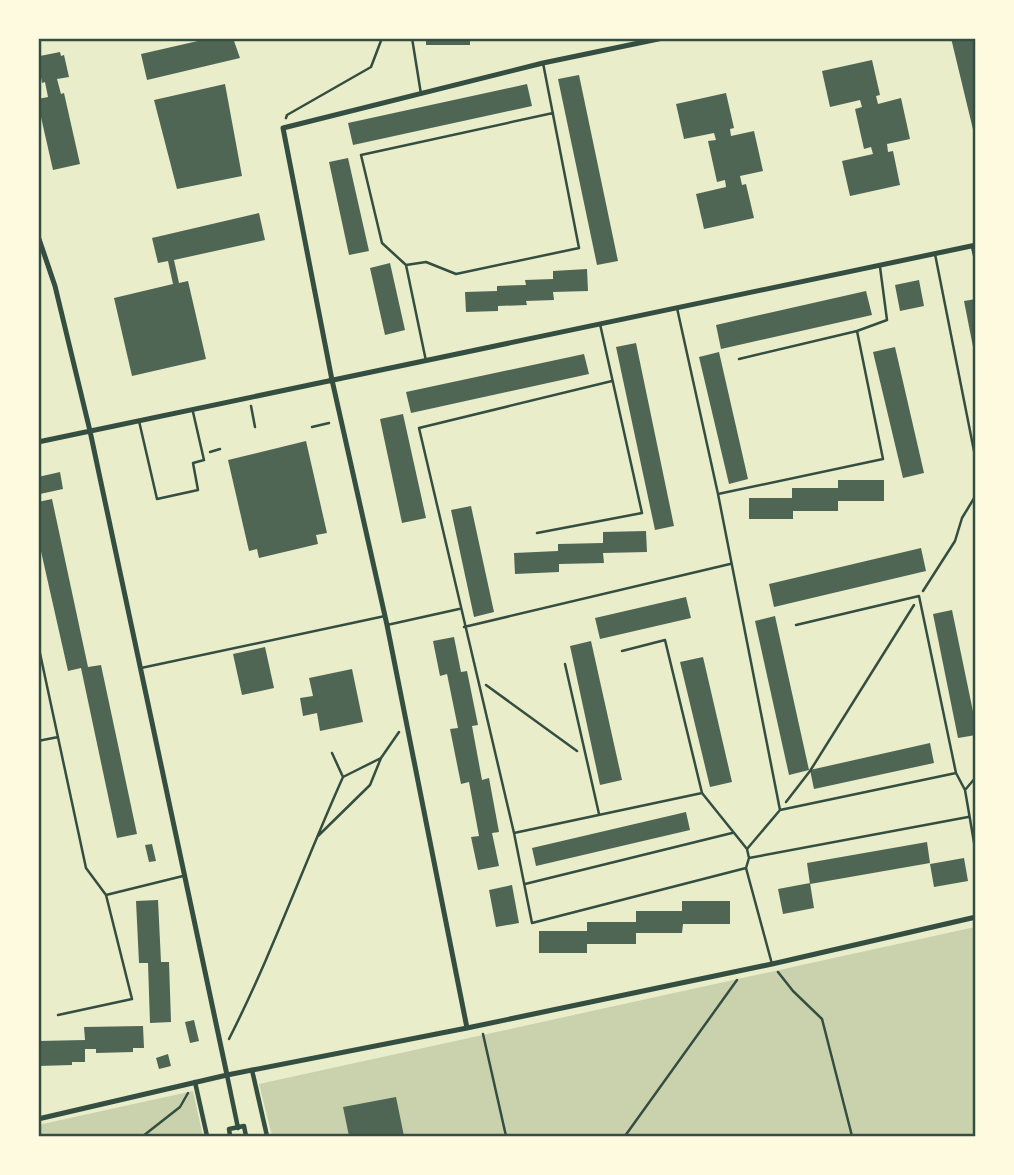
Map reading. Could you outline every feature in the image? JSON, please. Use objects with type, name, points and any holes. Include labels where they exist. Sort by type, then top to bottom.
[{"type":"street","points":[[467,1028],[387,625],[332,380],[283,128],[543,63],[663,38]]},
{"type":"street","points":[[38,236],[55,286],[90,431],[238,1128]]},
{"type":"street","points":[[38,442],[974,246]]},
{"type":"street","points":[[38,1119],[227,1075],[745,970],[975,917]]},
{"type":"street","points":[[252,1070],[267,1136]]},
{"type":"street","points":[[195,1082],[208,1136]]},
{"type":"street","points":[[230,1136],[229,1129],[243,1126],[246,1136]]},
{"type":"lane","points":[[412,38],[421,94]]},
{"type":"lane","points":[[621,38],[622,47]]},
{"type":"lane","points":[[406,265],[426,261],[456,274],[579,247],[543,63]]},
{"type":"lane","points":[[426,361],[406,265],[382,243],[362,155],[553,113]]},
{"type":"lane","points":[[974,246],[975,264]]},
{"type":"lane","points":[[935,254],[973,438],[975,461]]},
{"type":"lane","points":[[739,359],[857,331],[887,320],[879,265]]},
{"type":"lane","points":[[677,308],[718,494],[780,810]]},
{"type":"lane","points":[[537,533],[642,513],[600,324]]},
{"type":"lane","points":[[718,494],[883,460],[857,331]]},
{"type":"lane","points":[[612,381],[419,428],[514,833],[532,923],[746,868]]},
{"type":"lane","points":[[138,421],[157,499],[198,490],[193,463],[204,460],[192,410]]},
{"type":"lane","points":[[464,627],[731,564]]},
{"type":"lane","points":[[796,625],[919,596],[956,773],[965,790],[975,854]]},
{"type":"lane","points":[[387,625],[460,608]]},
{"type":"lane","points":[[141,668],[385,616]]},
{"type":"lane","points":[[622,651],[665,640],[702,793],[747,849],[749,858],[746,868],[772,964]]},
{"type":"lane","points":[[38,644],[86,868],[106,895],[132,999],[58,1015]]},
{"type":"lane","points":[[565,664],[599,815]]},
{"type":"lane","points":[[38,741],[58,737]]},
{"type":"lane","points":[[747,849],[780,810],[956,773]]},
{"type":"lane","points":[[965,790],[975,777]]},
{"type":"lane","points":[[514,833],[702,793]]},
{"type":"lane","points":[[749,858],[968,817]]},
{"type":"lane","points":[[525,884],[733,832]]},
{"type":"lane","points":[[106,895],[183,876]]},
{"type":"path","points":[[283,128],[287,115],[372,67],[382,38]]},
{"type":"path","points":[[249,398],[255,427]]},
{"type":"path","points":[[312,428],[329,423]]},
{"type":"path","points":[[210,452],[220,449]]},
{"type":"path","points":[[780,810],[810,771],[955,541],[962,518],[975,495]]},
{"type":"path","points":[[477,678],[586,757]]},
{"type":"path","points":[[316,838],[370,785],[382,758],[406,722]]},
{"type":"path","points":[[332,753],[343,777]]},
{"type":"path","points":[[223,1052],[261,976],[343,777],[382,758]]},
{"type":"path","points":[[772,964],[793,991],[822,1019],[852,1136]]},
{"type":"path","points":[[625,1136],[745,970]]},
{"type":"path","points":[[482,1025],[506,1136]]},
{"type":"path","points":[[143,1136],[180,1107],[195,1082]]},
{"type":"green space","points":[[975,927],[975,1136],[272,1136],[259,1084]]},
{"type":"green space","points":[[193,1091],[203,1136],[39,1136],[38,1125]]},
{"type":"building","points":[[211,38],[233,38],[240,58],[147,80],[141,54]]},
{"type":"building","points":[[426,38],[470,38],[470,45],[426,45]]},
{"type":"building","points":[[951,38],[973,38],[976,49],[976,142]]},
{"type":"building","points":[[60,52],[61,56],[64,55],[69,77],[57,79],[61,94],[64,93],[80,164],[53,170],[38,104],[38,99],[48,97],[45,82],[42,83],[38,60],[41,60],[40,56]]},
{"type":"building","points":[[872,60],[880,95],[876,96],[878,104],[901,98],[910,139],[887,144],[888,152],[893,151],[900,185],[850,196],[842,161],[873,154],[871,147],[864,149],[855,109],[862,107],[860,100],[830,107],[822,71]]},
{"type":"building","points":[[579,75],[618,261],[597,265],[558,79]]},
{"type":"building","points":[[225,84],[242,176],[177,189],[154,100]]},
{"type":"building","points":[[527,84],[532,106],[353,145],[348,123]]},
{"type":"building","points":[[726,93],[734,128],[730,129],[731,136],[754,131],[763,171],[740,176],[742,185],[746,184],[754,218],[704,229],[696,194],[726,187],[725,180],[717,182],[708,141],[716,140],[714,133],[684,139],[676,104]]},
{"type":"building","points":[[348,158],[369,251],[349,255],[329,162]]},
{"type":"building","points":[[259,213],[265,240],[174,260],[179,283],[188,281],[206,359],[132,376],[114,298],[173,284],[168,261],[158,263],[152,238]]},
{"type":"building","points":[[390,263],[405,330],[385,335],[370,268]]},
{"type":"building","points":[[587,269],[588,291],[553,292],[554,300],[498,306],[498,311],[466,312],[465,292],[497,291],[497,286],[526,285],[525,280],[553,279],[553,271]]},
{"type":"building","points":[[919,280],[924,306],[900,311],[895,285]]},
{"type":"building","points":[[866,291],[872,315],[721,349],[716,325]]},
{"type":"building","points":[[976,299],[976,351],[974,352],[964,301]]},
{"type":"building","points":[[636,343],[674,526],[655,530],[616,347]]},
{"type":"building","points":[[895,347],[924,473],[903,478],[873,352]]},
{"type":"building","points":[[719,352],[748,479],[729,484],[699,357]]},
{"type":"building","points":[[584,354],[589,374],[411,413],[406,392]]},
{"type":"building","points":[[403,414],[426,518],[402,523],[380,419]]},
{"type":"building","points":[[306,441],[327,533],[316,535],[318,544],[259,558],[257,549],[249,551],[228,460]]},
{"type":"building","points":[[60,472],[63,489],[40,494],[38,477]]},
{"type":"building","points":[[838,480],[884,480],[884,501],[838,501],[838,511],[793,511],[793,519],[749,519],[749,498],[792,498],[792,488],[838,488]]},
{"type":"building","points":[[52,499],[88,667],[101,665],[137,834],[117,838],[81,668],[68,671],[38,538],[38,502]]},
{"type":"building","points":[[471,506],[494,612],[474,617],[451,510]]},
{"type":"building","points":[[646,531],[647,552],[603,553],[604,563],[559,564],[559,572],[515,574],[514,553],[558,551],[558,544],[603,543],[603,532]]},
{"type":"building","points":[[921,548],[926,571],[774,607],[769,584]]},
{"type":"building","points":[[686,597],[691,618],[600,639],[595,618]]},
{"type":"building","points":[[952,610],[976,726],[976,735],[958,738],[933,614]]},
{"type":"building","points":[[775,616],[809,770],[789,775],[755,621]]},
{"type":"building","points":[[454,637],[461,672],[467,671],[478,725],[472,726],[482,780],[489,778],[499,832],[492,833],[499,866],[478,870],[471,837],[479,836],[469,782],[461,784],[450,729],[458,728],[447,674],[440,676],[433,641]]},
{"type":"building","points":[[591,641],[622,780],[600,785],[570,646]]},
{"type":"building","points":[[265,647],[274,688],[242,695],[233,654]]},
{"type":"building","points":[[703,657],[732,782],[710,787],[680,662]]},
{"type":"building","points":[[352,669],[363,722],[320,731],[317,713],[303,716],[300,698],[313,696],[309,678]]},
{"type":"building","points":[[930,743],[934,763],[814,789],[810,770]]},
{"type":"building","points":[[686,812],[690,830],[536,866],[532,848]]},
{"type":"building","points":[[927,842],[930,863],[810,884],[807,863]]},
{"type":"building","points":[[152,844],[156,861],[149,862],[145,845]]},
{"type":"building","points":[[964,858],[968,881],[934,887],[930,864]]},
{"type":"building","points":[[810,883],[814,908],[783,914],[778,889]]},
{"type":"building","points":[[512,885],[519,923],[496,927],[489,890]]},
{"type":"building","points":[[158,900],[161,962],[169,962],[171,1022],[150,1023],[148,963],[139,963],[136,901]]},
{"type":"building","points":[[682,901],[730,901],[730,924],[683,924],[682,933],[636,933],[636,944],[587,944],[587,953],[539,953],[539,931],[587,931],[587,922],[636,922],[636,911],[682,911]]},
{"type":"building","points":[[194,1020],[199,1041],[190,1043],[185,1022]]},
{"type":"building","points":[[143,1026],[144,1048],[133,1048],[133,1052],[96,1053],[96,1049],[85,1049],[85,1062],[38,1066],[38,1041],[85,1040],[84,1027]]},
{"type":"building","points":[[168,1054],[171,1066],[159,1069],[156,1058]]},
{"type":"building","points":[[396,1097],[404,1136],[349,1136],[343,1107]]}]
